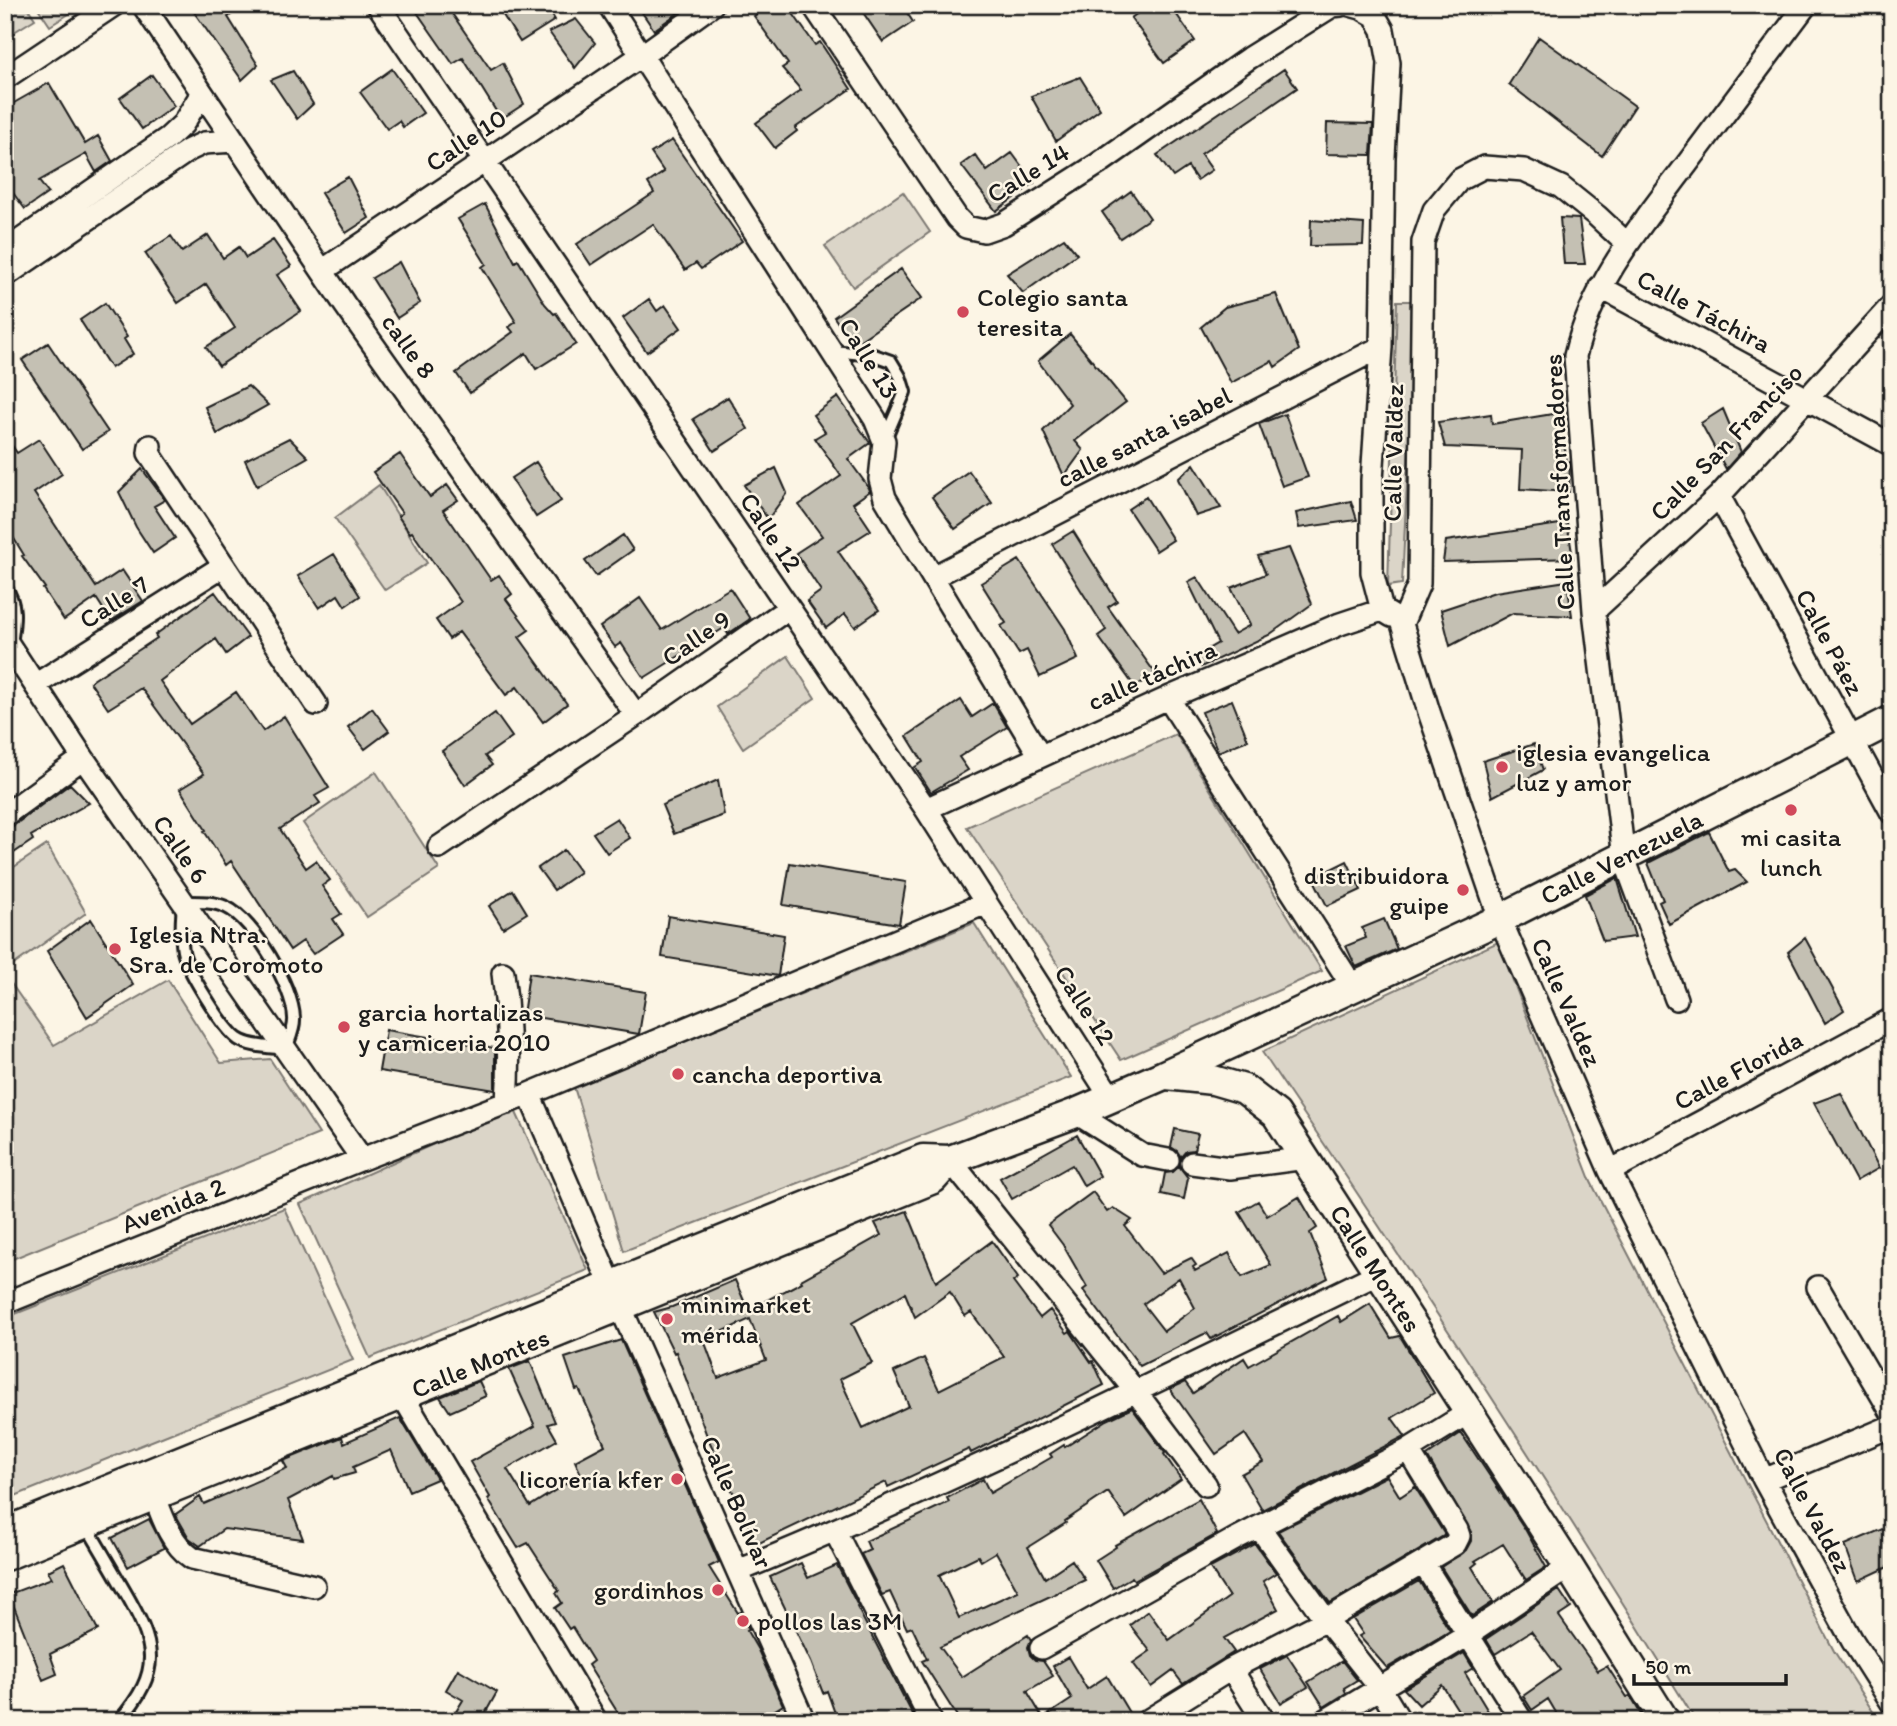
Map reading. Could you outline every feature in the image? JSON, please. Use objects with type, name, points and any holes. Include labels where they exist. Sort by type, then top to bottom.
[{"type":"street","points":[[5,78],[114,5]]},
{"type":"street","name":"calle 8","points":[[143,5],[322,271],[636,715]]},
{"type":"street","name":"Calle 12","points":[[379,5],[926,809],[1110,1096]]},
{"type":"street","name":"Calle 13","points":[[609,5],[875,419],[884,441],[880,479],[885,498],[1040,756]]},
{"type":"street","points":[[641,56],[712,5]]},
{"type":"street","name":"Calle 14","points":[[813,5],[957,218],[966,227],[984,231],[1004,224],[1098,164],[1249,58],[1339,6],[1380,11],[1390,63],[1384,158],[1381,347],[1372,480],[1373,572],[1382,610]]},
{"type":"street","name":"Calle Transformadores","points":[[1675,999],[1624,858],[1594,611],[1575,356],[1582,326],[1600,287],[1627,244],[1806,5]]},
{"type":"street","name":"Calle 10","points":[[322,271],[641,56]]},
{"type":"street","points":[[5,251],[168,138],[183,124],[202,93]]},
{"type":"street","points":[[5,276],[189,150],[204,143],[234,141]]},
{"type":"street","name":"Calle Valdez","points":[[1627,244],[1561,187],[1524,170],[1484,167],[1459,180],[1434,210],[1423,242],[1419,584],[1402,624],[1429,712],[1500,919],[1610,1171],[1764,1480],[1852,1640],[1892,1703]]},
{"type":"street","name":"Calle Táchira","points":[[1600,287],[1892,445]]},
{"type":"street","name":"Calle San Franciso","points":[[1594,611],[1719,496],[1892,305]]},
{"type":"street","name":"calle santa isabel","points":[[933,577],[1381,347]]},
{"type":"street","points":[[150,446],[149,453],[316,704]]},
{"type":"street","name":"Calle Páez","points":[[1719,496],[1892,813]]},
{"type":"street","name":"Calle 7","points":[[35,685],[223,566]]},
{"type":"street","name":"Calle 9","points":[[439,847],[789,608]]},
{"type":"street","points":[[1382,610],[1402,624]]},
{"type":"street","name":"calle táchira","points":[[926,809],[1168,698],[1340,624],[1382,610]]},
{"type":"street","name":"Calle 6","points":[[7,644],[83,758],[362,1159]]},
{"type":"street","points":[[1168,698],[1353,987]]},
{"type":"street","name":"Calle Venezuela","points":[[1164,1075],[1500,919],[1892,720]]},
{"type":"street","points":[[5,815],[83,758]]},
{"type":"street","name":"Avenida 2","points":[[5,1303],[507,1103],[986,903]]},
{"type":"street","points":[[503,973],[509,1019],[507,1103]]},
{"type":"street","name":"Calle Florida","points":[[1610,1171],[1892,1019]]},
{"type":"street","name":"Calle Montes","points":[[5,1532],[616,1296],[933,1179],[950,1160],[1076,1113],[1110,1096],[1164,1075],[1213,1080],[1244,1088],[1276,1114],[1569,1567],[1665,1721]]},
{"type":"street","name":"Calle Bolívar","points":[[529,1094],[804,1721]]},
{"type":"street","points":[[1076,1113],[1142,1155],[1168,1160]]},
{"type":"street","points":[[1192,1163],[1230,1168],[1306,1158]]},
{"type":"street","points":[[950,1160],[1136,1392],[1206,1485]]},
{"type":"street","points":[[738,1571],[835,1531],[1136,1392],[1377,1274]]},
{"type":"street","points":[[1818,1287],[1892,1413]]},
{"type":"street","name":"Calle Montes","points":[[5,1556],[402,1395],[616,1296]]},
{"type":"street","points":[[402,1395],[596,1721]]},
{"type":"street","points":[[1041,1648],[1259,1527],[1408,1450],[1468,1413]]},
{"type":"street","points":[[1764,1480],[1892,1426]]},
{"type":"street","points":[[1147,1721],[1231,1669],[1326,1620],[1455,1544],[1459,1536],[1408,1450]]},
{"type":"street","points":[[155,1497],[176,1542],[183,1552],[192,1558],[314,1586]]},
{"type":"street","points":[[1259,1527],[1326,1620],[1380,1688],[1400,1721]]},
{"type":"street","points":[[835,1531],[931,1721]]},
{"type":"street","points":[[1423,1563],[1522,1721]]},
{"type":"street","points":[[1325,1721],[1468,1635],[1569,1567]]},
{"type":"street","points":[[1231,1669],[1264,1721]]},
{"type":"lane","points":[[831,351],[874,355],[891,361],[900,376],[905,393],[884,441]]},
{"type":"lane","points":[[5,586],[12,597],[15,613],[7,644]]},
{"type":"lane","points":[[183,902],[224,905],[242,916],[281,972],[290,996],[295,1021],[286,1049],[255,1045],[238,1039],[221,1020],[187,965],[181,930],[183,902]]},
{"type":"lane","points":[[85,1524],[141,1620],[149,1644],[150,1664],[143,1688],[137,1700],[119,1721]]},
{"type":"shaded area","points":[[5,5],[26,5],[35,19],[6,37]]},
{"type":"shaded area","points":[[36,5],[83,5],[50,26]]},
{"type":"shaded area","points":[[903,192],[930,232],[853,287],[825,246]]},
{"type":"shaded area","points":[[1397,301],[1416,301],[1402,584],[1388,586]]},
{"type":"shaded area","points":[[379,485],[427,563],[385,590],[335,518]]},
{"type":"shaded area","points":[[788,656],[815,698],[743,748],[717,707]]},
{"type":"shaded area","points":[[1176,734],[1322,971],[1121,1060],[967,827]]},
{"type":"shaded area","points":[[376,772],[439,869],[367,917],[303,823]]},
{"type":"shaded area","points":[[47,845],[86,913],[5,971],[5,873]]},
{"type":"shaded area","points":[[974,923],[1071,1077],[624,1251],[574,1087]]},
{"type":"shaded area","points":[[1498,942],[1591,1182],[1834,1651],[1879,1721],[1696,1721],[1483,1384],[1262,1052]]},
{"type":"shaded area","points":[[5,975],[54,1045],[168,980],[221,1063],[270,1059],[319,1134],[5,1262]]},
{"type":"shaded area","points":[[514,1108],[588,1270],[370,1358],[300,1204]]},
{"type":"shaded area","points":[[284,1208],[353,1360],[5,1500],[5,1318]]},
{"type":"building","points":[[189,5],[246,5],[228,17],[258,65],[242,80]]},
{"type":"building","points":[[412,5],[446,5],[491,70],[503,63],[524,104],[501,119],[463,58],[453,64]]},
{"type":"building","points":[[512,5],[546,5],[555,20],[520,42],[501,12]]},
{"type":"building","points":[[637,5],[689,5],[654,30]]},
{"type":"building","points":[[768,5],[787,5],[815,45],[820,42],[851,89],[795,128],[797,131],[775,148],[756,123],[801,90],[782,68],[788,64],[754,16]]},
{"type":"building","points":[[858,5],[902,5],[913,22],[883,42]]},
{"type":"building","points":[[1149,5],[1170,5],[1195,41],[1164,63],[1131,18]]},
{"type":"building","points":[[576,19],[595,43],[575,68],[549,32]]},
{"type":"building","points":[[1539,37],[1635,106],[1602,156],[1509,84]]},
{"type":"building","points":[[392,69],[423,113],[403,127],[399,121],[387,129],[360,92]]},
{"type":"building","points":[[1284,69],[1297,88],[1201,154],[1212,170],[1197,180],[1188,167],[1173,177],[1157,155]]},
{"type":"building","points":[[293,71],[313,104],[297,119],[271,80]]},
{"type":"building","points":[[152,75],[174,106],[142,129],[120,98]]},
{"type":"building","points":[[1080,77],[1100,109],[1056,141],[1031,96]]},
{"type":"building","points":[[49,83],[85,144],[98,136],[112,161],[96,172],[86,154],[39,181],[48,193],[25,209],[13,193],[5,198],[5,108]]},
{"type":"building","points":[[1327,123],[1373,124],[1371,155],[1326,154]]},
{"type":"building","points":[[672,140],[742,241],[701,269],[696,263],[685,270],[653,224],[591,265],[577,244],[654,193],[648,183],[664,172],[651,153]]},
{"type":"building","points":[[1012,153],[1034,183],[996,211],[961,165],[975,155],[987,171]]},
{"type":"building","points":[[348,177],[369,218],[346,233],[321,193]]},
{"type":"building","points":[[1131,191],[1150,218],[1120,238],[1102,212]]},
{"type":"building","points":[[485,204],[515,262],[518,260],[545,304],[556,313],[576,344],[536,369],[526,353],[470,393],[456,373],[513,332],[509,327],[516,322],[482,267],[486,264],[458,219]]},
{"type":"building","points":[[1560,218],[1579,219],[1585,264],[1564,264]]},
{"type":"building","points":[[1311,220],[1364,224],[1363,245],[1310,246]]},
{"type":"building","points":[[208,235],[223,258],[239,247],[246,258],[273,240],[291,266],[277,275],[301,311],[219,366],[206,347],[235,328],[206,284],[178,303],[145,253],[171,236],[182,252]]},
{"type":"building","points":[[1064,238],[1077,254],[1023,293],[1007,274]]},
{"type":"building","points":[[399,262],[420,303],[397,318],[372,278]]},
{"type":"building","points":[[901,269],[922,298],[853,345],[834,317]]},
{"type":"building","points":[[1276,294],[1299,350],[1275,367],[1272,361],[1231,383],[1201,327],[1225,307]]},
{"type":"building","points":[[649,299],[657,311],[665,305],[681,328],[647,352],[623,318]]},
{"type":"building","points":[[105,303],[127,337],[124,339],[133,354],[111,368],[80,320]]},
{"type":"building","points":[[1070,334],[1126,402],[1075,441],[1083,450],[1064,476],[1043,431],[1070,404],[1038,361]]},
{"type":"building","points":[[48,343],[108,432],[82,449],[22,360]]},
{"type":"building","points":[[248,386],[268,405],[217,434],[205,407]]},
{"type":"building","points":[[728,397],[748,429],[714,451],[693,419]]},
{"type":"building","points":[[838,397],[870,443],[848,459],[870,491],[853,503],[871,530],[838,551],[879,610],[855,627],[845,614],[826,628],[807,601],[821,591],[796,553],[822,536],[799,505],[841,476],[815,438],[825,432],[813,415]]},
{"type":"building","points":[[1723,409],[1741,452],[1726,469],[1701,423]]},
{"type":"building","points":[[1559,413],[1567,462],[1570,462],[1569,492],[1520,489],[1522,450],[1445,447],[1438,422],[1491,414],[1492,424]]},
{"type":"building","points":[[1285,414],[1308,477],[1282,486],[1259,424]]},
{"type":"building","points":[[5,435],[17,453],[39,439],[62,474],[34,493],[96,587],[122,570],[143,601],[111,621],[96,598],[64,620],[22,556],[24,555],[5,524]]},
{"type":"building","points":[[289,438],[308,457],[257,486],[245,460]]},
{"type":"building","points":[[400,454],[430,497],[447,485],[458,500],[443,510],[491,580],[499,575],[512,594],[506,599],[529,630],[519,637],[567,704],[543,722],[517,687],[506,695],[459,632],[449,639],[436,620],[461,602],[398,516],[402,513],[373,472]]},
{"type":"building","points":[[536,462],[561,501],[536,517],[511,478]]},
{"type":"building","points":[[1194,464],[1221,508],[1196,516],[1178,479]]},
{"type":"building","points":[[776,468],[787,493],[768,519],[744,485]]},
{"type":"building","points":[[142,469],[165,500],[154,506],[175,538],[153,553],[136,527],[119,492]]},
{"type":"building","points":[[969,471],[992,503],[955,529],[932,497]]},
{"type":"building","points":[[1146,497],[1173,540],[1156,551],[1128,509]]},
{"type":"building","points":[[1351,501],[1357,520],[1299,528],[1296,513]]},
{"type":"building","points":[[1567,523],[1573,558],[1443,562],[1446,541]]},
{"type":"building","points":[[1073,531],[1117,601],[1108,607],[1155,673],[1135,687],[1098,636],[1106,630],[1052,544]]},
{"type":"building","points":[[623,535],[633,550],[596,576],[585,561]]},
{"type":"building","points":[[1289,548],[1312,604],[1269,635],[1201,667],[1196,656],[1218,643],[1188,582],[1197,577],[1234,634],[1250,625],[1231,588],[1266,574],[1258,556]]},
{"type":"building","points":[[334,554],[360,596],[345,606],[338,595],[319,608],[298,576]]},
{"type":"building","points":[[1019,560],[1065,629],[1078,659],[1040,677],[1027,650],[1019,654],[1001,626],[1006,623],[981,583]]},
{"type":"building","points":[[1567,581],[1572,616],[1513,613],[1450,646],[1441,610],[1495,592]]},
{"type":"building","points":[[730,588],[750,619],[728,634],[724,628],[644,678],[621,643],[615,647],[600,627],[640,598],[662,630]]},
{"type":"building","points":[[215,592],[248,637],[226,654],[216,639],[160,681],[190,724],[236,692],[263,731],[284,716],[329,788],[315,796],[320,803],[280,829],[306,868],[316,861],[330,880],[322,886],[341,914],[333,919],[343,934],[313,954],[303,941],[290,950],[231,861],[226,865],[204,831],[206,830],[180,789],[204,774],[141,688],[108,709],[90,682],[157,638],[155,635]]},
{"type":"building","points":[[961,700],[972,717],[993,703],[1007,727],[959,757],[968,770],[931,792],[915,767],[923,762],[907,736]]},
{"type":"building","points":[[1232,700],[1248,740],[1218,752],[1202,712]]},
{"type":"building","points":[[372,708],[389,731],[365,749],[348,727]]},
{"type":"building","points":[[495,713],[512,737],[485,756],[492,765],[465,785],[442,751]]},
{"type":"building","points":[[1534,744],[1543,770],[1492,797],[1483,761]]},
{"type":"building","points":[[718,780],[724,815],[674,834],[662,805]]},
{"type":"building","points":[[70,784],[89,803],[31,836],[33,840],[5,859],[5,828],[13,826]]},
{"type":"building","points":[[617,818],[630,838],[607,853],[593,833]]},
{"type":"building","points":[[1709,832],[1729,872],[1735,870],[1747,882],[1669,924],[1659,902],[1663,900],[1648,863]]},
{"type":"building","points":[[564,850],[580,872],[554,890],[538,868]]},
{"type":"building","points":[[1347,861],[1361,890],[1327,906],[1313,878]]},
{"type":"building","points":[[790,863],[906,882],[899,924],[783,905]]},
{"type":"building","points":[[1617,878],[1635,937],[1603,941],[1585,895]]},
{"type":"building","points":[[513,890],[527,913],[503,928],[489,906]]},
{"type":"building","points":[[668,916],[784,935],[778,976],[662,957]]},
{"type":"building","points":[[91,919],[133,985],[87,1017],[47,951]]},
{"type":"building","points":[[1384,919],[1397,949],[1356,967],[1346,946],[1366,938],[1362,928]]},
{"type":"building","points":[[1805,938],[1844,1010],[1825,1023],[1788,952]]},
{"type":"building","points":[[529,973],[646,992],[639,1034],[523,1015]]},
{"type":"building","points":[[386,1030],[495,1048],[495,1090],[379,1071]]},
{"type":"building","points":[[1841,1093],[1879,1168],[1856,1181],[1814,1103]]},
{"type":"building","points":[[1175,1129],[1198,1134],[1194,1150],[1186,1151],[1181,1157],[1171,1147]]},
{"type":"building","points":[[1077,1135],[1100,1176],[1084,1186],[1072,1165],[1012,1199],[1000,1178]]},
{"type":"building","points":[[1179,1166],[1188,1178],[1184,1199],[1161,1194],[1165,1173],[1173,1172]]},
{"type":"building","points":[[1093,1192],[1107,1212],[1113,1208],[1132,1220],[1125,1226],[1161,1273],[1191,1258],[1196,1265],[1193,1267],[1195,1271],[1229,1253],[1242,1277],[1271,1265],[1239,1212],[1258,1201],[1267,1216],[1299,1197],[1317,1228],[1310,1233],[1328,1278],[1211,1339],[1207,1333],[1140,1366],[1083,1290],[1087,1287],[1048,1225]],"holes":[[[1179,1278],[1195,1308],[1164,1331],[1143,1304]]]},
{"type":"building","points":[[907,1211],[936,1282],[992,1241],[1018,1278],[1013,1282],[1040,1318],[1050,1310],[1067,1333],[1070,1331],[1091,1362],[1093,1361],[1104,1385],[971,1453],[969,1449],[888,1487],[886,1482],[757,1544],[707,1436],[676,1352],[674,1353],[654,1312],[735,1280],[748,1310],[802,1282],[801,1280],[881,1235],[875,1223]],"holes":[[[950,1292],[965,1316],[971,1312],[1004,1357],[939,1390],[924,1358],[894,1372],[909,1406],[863,1428],[840,1379],[872,1363],[852,1323],[905,1293],[915,1317]],[[750,1319],[766,1360],[718,1378],[704,1340]]]},
{"type":"building","points":[[1370,1304],[1391,1338],[1400,1336],[1434,1393],[1392,1418],[1405,1436],[1262,1510],[1241,1474],[1263,1462],[1245,1434],[1216,1454],[1170,1389],[1185,1382],[1193,1393],[1244,1358],[1249,1366],[1338,1316],[1341,1322]]},
{"type":"building","points":[[621,1340],[719,1562],[709,1567],[738,1613],[741,1612],[749,1630],[747,1631],[783,1705],[757,1721],[623,1721],[588,1665],[593,1661],[572,1627],[569,1629],[555,1608],[562,1603],[556,1593],[559,1591],[528,1543],[518,1548],[488,1499],[490,1497],[470,1462],[535,1426],[509,1369],[530,1361],[555,1422],[548,1424],[557,1440],[507,1469],[530,1506],[581,1474],[575,1461],[605,1445],[579,1389],[576,1390],[565,1358]]},
{"type":"building","points":[[479,1381],[486,1396],[450,1412],[440,1397]]},
{"type":"building","points":[[1132,1408],[1181,1479],[1126,1518],[1108,1492],[1065,1521],[1066,1523],[1028,1547],[1045,1578],[1072,1560],[1085,1580],[940,1647],[962,1677],[1028,1635],[1031,1640],[1028,1647],[1030,1655],[1035,1660],[1043,1661],[1053,1676],[1027,1691],[1043,1718],[1072,1699],[1053,1666],[1068,1657],[1087,1689],[1107,1676],[1134,1721],[960,1721],[922,1661],[927,1659],[912,1627],[907,1629],[890,1592],[882,1595],[861,1554],[870,1550],[866,1541],[949,1502],[947,1498],[983,1479],[990,1493],[1052,1457],[1050,1454]],"holes":[[[996,1552],[1018,1591],[959,1618],[939,1575],[978,1556],[981,1561]]]},
{"type":"building","points":[[400,1418],[437,1479],[409,1491],[391,1450],[353,1467],[355,1473],[334,1479],[333,1476],[288,1500],[303,1539],[224,1529],[200,1546],[189,1538],[177,1517],[176,1514],[200,1497],[204,1504],[287,1468],[283,1461],[342,1437],[344,1443]]},
{"type":"building","points":[[1461,1433],[1525,1529],[1546,1567],[1526,1580],[1503,1544],[1475,1561],[1477,1563],[1472,1567],[1493,1602],[1472,1616],[1441,1567],[1466,1550],[1471,1541],[1471,1532],[1427,1456]]},
{"type":"building","points":[[1387,1476],[1400,1497],[1415,1487],[1445,1535],[1330,1603],[1278,1531]]},
{"type":"building","points":[[1199,1499],[1217,1534],[1134,1580],[1132,1577],[1113,1588],[1096,1560],[1116,1547],[1115,1545]]},
{"type":"building","points":[[149,1519],[164,1548],[128,1567],[112,1538]]},
{"type":"building","points":[[1892,1525],[1892,1565],[1858,1581],[1845,1545]]},
{"type":"building","points":[[1255,1544],[1276,1573],[1263,1581],[1278,1609],[1224,1638],[1234,1652],[1183,1684],[1173,1671],[1151,1687],[1133,1663],[1150,1651],[1130,1625],[1148,1611],[1169,1640],[1229,1597],[1210,1568]]},
{"type":"building","points":[[64,1563],[98,1630],[50,1654],[57,1674],[43,1680],[9,1594],[52,1578],[48,1571]]},
{"type":"building","points":[[801,1563],[808,1578],[837,1565],[916,1721],[854,1721],[851,1713],[837,1719],[827,1691],[823,1693],[770,1577]]},
{"type":"building","points":[[1419,1581],[1450,1631],[1387,1668],[1359,1636],[1363,1634],[1353,1619]]},
{"type":"building","points":[[1559,1590],[1571,1608],[1559,1616],[1598,1671],[1607,1666],[1645,1721],[1561,1721],[1548,1699],[1532,1710],[1523,1696],[1560,1670],[1531,1631],[1495,1654],[1486,1639]]},
{"type":"building","points":[[1464,1653],[1473,1668],[1465,1673],[1488,1711],[1483,1715],[1486,1721],[1465,1721],[1442,1685],[1419,1705],[1404,1689]]},
{"type":"building","points":[[1287,1655],[1308,1687],[1281,1703],[1260,1669]]},
{"type":"building","points":[[1342,1661],[1357,1680],[1344,1688],[1346,1693],[1324,1707],[1308,1682]]},
{"type":"building","points":[[458,1669],[497,1692],[481,1721],[464,1721],[454,1715],[463,1700],[446,1690]]},
{"type":"place","name":"Colegio santa teresita","points":[[963,312]]},
{"type":"place","name":"iglesia evangelica luz y amor","points":[[1502,767]]},
{"type":"place","name":"mi casita lunch","points":[[1791,810]]},
{"type":"place","name":"distribuidora guipe","points":[[1463,890]]},
{"type":"place","name":"Iglesia Ntra. Sra. de Coromoto","points":[[115,949]]},
{"type":"place","name":"garcia hortalizas y carniceria 2010","points":[[344,1027]]},
{"type":"place","name":"cancha deportiva","points":[[678,1074]]},
{"type":"place","name":"minimarket mérida","points":[[667,1319]]},
{"type":"place","name":"licorería kfer","points":[[677,1479]]},
{"type":"place","name":"gordinhos","points":[[718,1590]]},
{"type":"place","name":"pollos las 3M","points":[[743,1621]]}]
